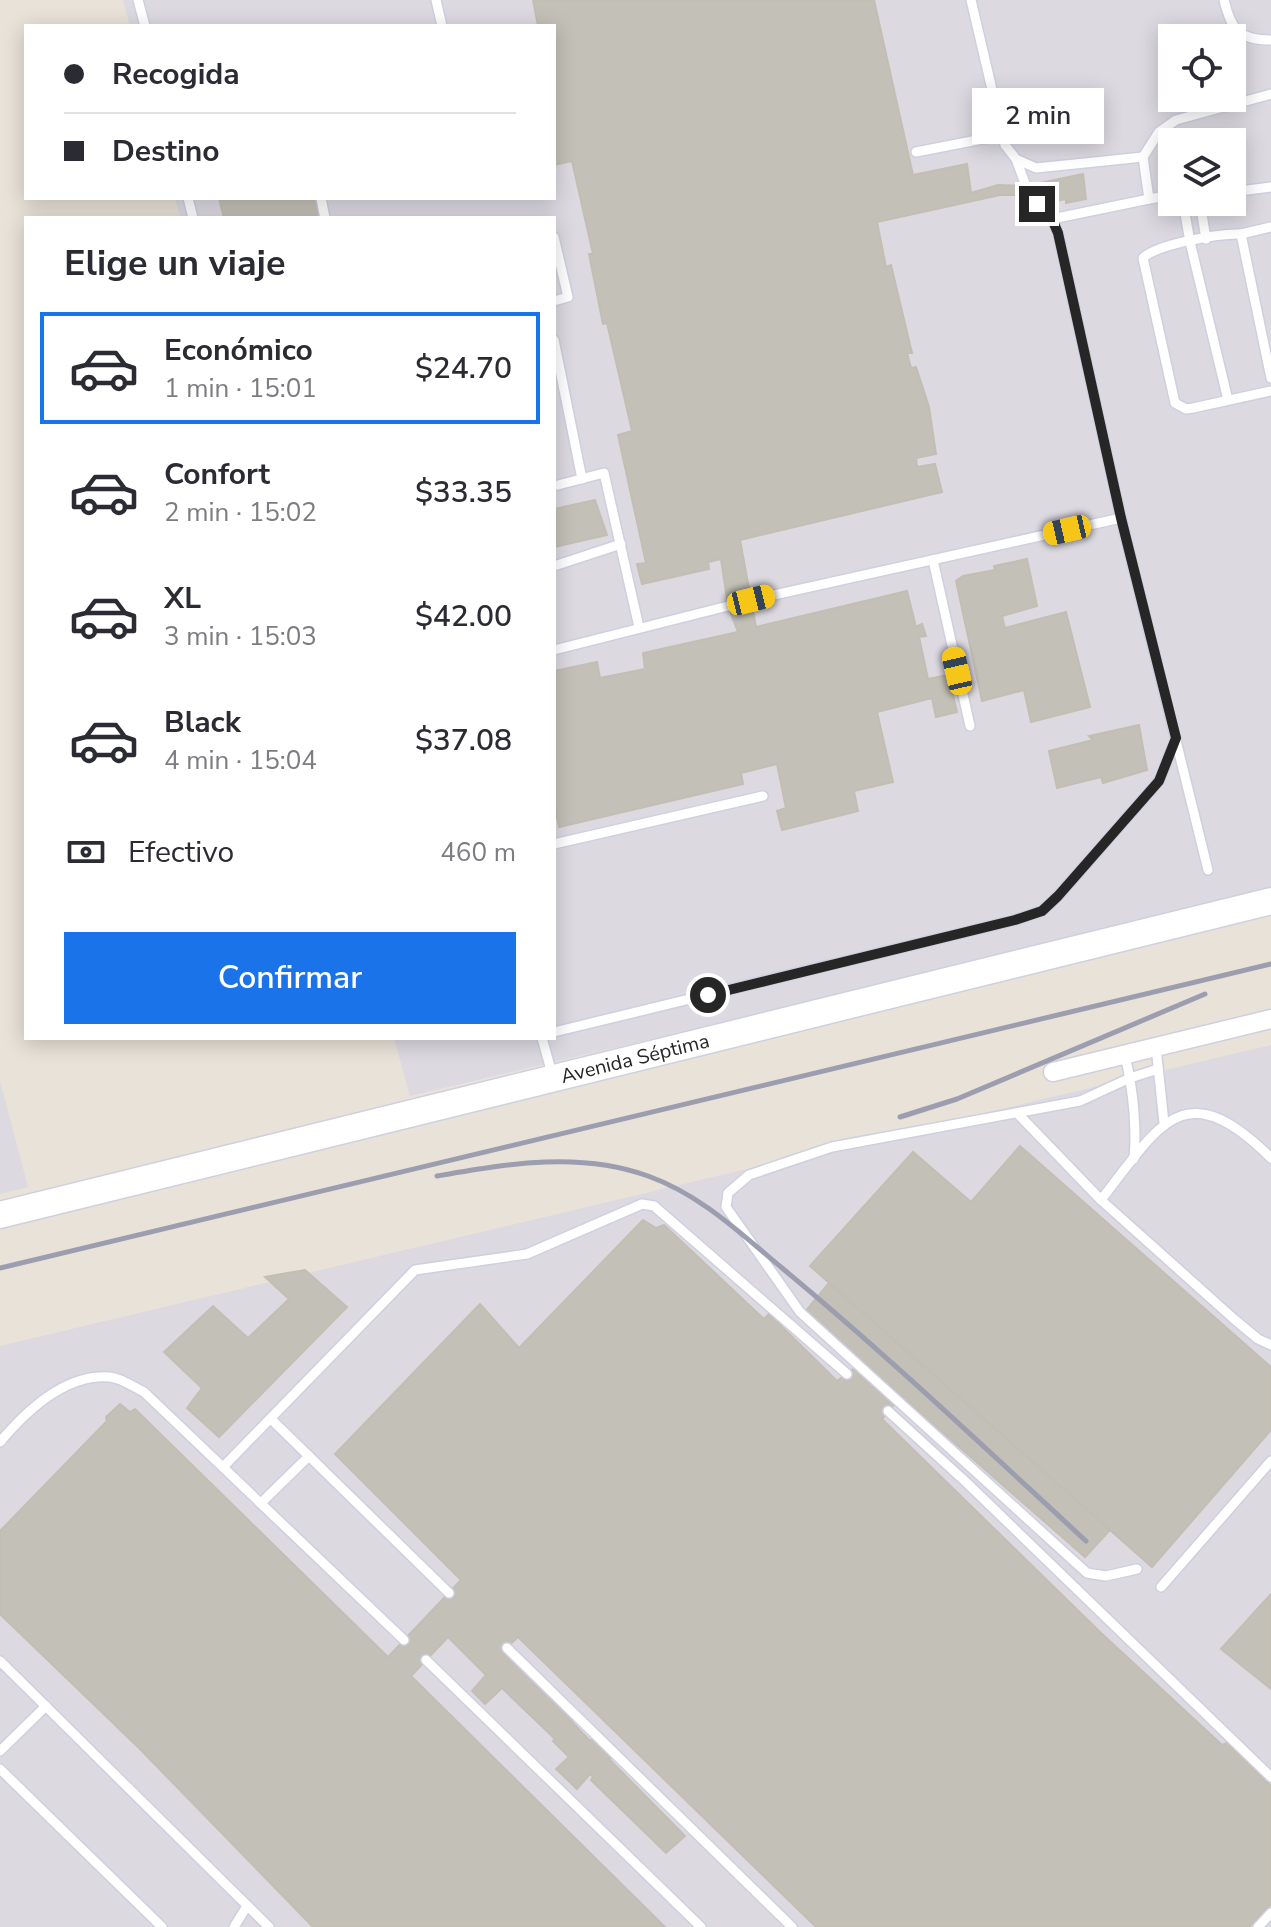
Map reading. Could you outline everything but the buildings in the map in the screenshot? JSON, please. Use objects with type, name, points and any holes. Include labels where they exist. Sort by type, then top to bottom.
[{"type":"street","name":"Avenida Séptima","points":[[0,1215],[1271,901]]},
{"type":"street","points":[[1053,1072],[1271,1019]]},
{"type":"lane","points":[[138,0],[144,24]]},
{"type":"lane","points":[[436,0],[442,24]]},
{"type":"lane","points":[[971,0],[1005,145],[1016,159],[1026,186]]},
{"type":"lane","points":[[1224,0],[1230,24],[1239,33],[1254,40],[1271,40]]},
{"type":"lane","points":[[1149,199],[1143,157],[1159,132],[1176,120],[1271,94]]},
{"type":"lane","points":[[916,152],[1003,135]]},
{"type":"lane","points":[[1016,159],[1036,168],[1143,157]]},
{"type":"lane","points":[[1246,190],[1271,187]]},
{"type":"lane","points":[[1052,219],[1158,197]]},
{"type":"lane","points":[[1037,204],[1052,219],[1058,233],[1121,518],[1208,870]]},
{"type":"lane","points":[[1185,216],[1228,400]]},
{"type":"lane","points":[[1202,216],[1206,239]]},
{"type":"lane","points":[[1271,227],[1241,234],[1226,233],[1157,250],[1143,258],[1172,398],[1179,406],[1186,409],[1271,391]]},
{"type":"lane","points":[[1241,234],[1271,378]]},
{"type":"lane","points":[[556,246],[568,297],[556,300]]},
{"type":"lane","points":[[556,357],[582,479]]},
{"type":"lane","points":[[556,486],[604,473],[639,627]]},
{"type":"lane","points":[[751,600],[1121,518]]},
{"type":"lane","points":[[556,565],[621,544]]},
{"type":"lane","points":[[933,560],[970,726]]},
{"type":"lane","points":[[556,649],[728,606]]},
{"type":"lane","points":[[556,1032],[1042,911],[1159,781],[1176,738]]},
{"type":"lane","points":[[556,844],[763,796]]},
{"type":"lane","points":[[543,1040],[554,1079]]},
{"type":"lane","points":[[1156,1047],[1164,1123]]},
{"type":"lane","points":[[1125,1055],[1136,1132],[1134,1160]]},
{"type":"lane","points":[[1137,1569],[1106,1576],[1087,1573],[800,1312],[726,1207],[728,1193],[749,1175],[832,1147],[1080,1101],[1158,1069]]},
{"type":"lane","points":[[1101,1200],[1164,1123],[1197,1112],[1231,1123],[1271,1158]]},
{"type":"lane","points":[[1017,1113],[1101,1200],[1234,1319],[1258,1339],[1271,1345]]},
{"type":"lane","points":[[223,1467],[415,1270],[527,1254],[642,1204],[654,1206],[847,1374]]},
{"type":"lane","points":[[0,1442],[45,1398],[79,1382],[112,1377],[144,1392],[404,1640]]},
{"type":"lane","points":[[888,1411],[991,1505],[1271,1777]]},
{"type":"lane","points":[[271,1419],[449,1593]]},
{"type":"lane","points":[[261,1503],[309,1456]]},
{"type":"lane","points":[[1161,1587],[1271,1461]]},
{"type":"lane","points":[[507,1648],[792,1927]]},
{"type":"lane","points":[[426,1660],[701,1927]]},
{"type":"lane","points":[[0,1661],[269,1927]]},
{"type":"lane","points":[[0,1751],[46,1706]]},
{"type":"lane","points":[[0,1769],[162,1927]]},
{"type":"lane","points":[[234,1927],[247,1906]]},
{"type":"lane","points":[[1258,1927],[1271,1913]]},
{"type":"shaded area","points":[[123,0],[1271,0],[1271,892],[410,1096],[395,1040],[556,1040],[556,216],[180,216],[176,200],[556,200],[556,24],[129,24]]},
{"type":"shaded area","points":[[1271,1045],[1271,1927],[0,1927],[0,1346]]},
{"type":"shaded area","points":[[0,1081],[28,1187],[0,1194]]},
{"type":"railway","points":[[0,1268],[1271,964]]},
{"type":"railway","points":[[900,1117],[957,1099],[1205,994]]},
{"type":"railway","points":[[437,1176],[516,1164],[569,1162],[622,1168],[685,1193],[735,1229],[860,1334],[1086,1541]]},
{"type":"route","points":[[708,995],[1042,911],[1159,781],[1176,738],[1121,518],[1058,233],[1052,219],[1037,204]]}]
